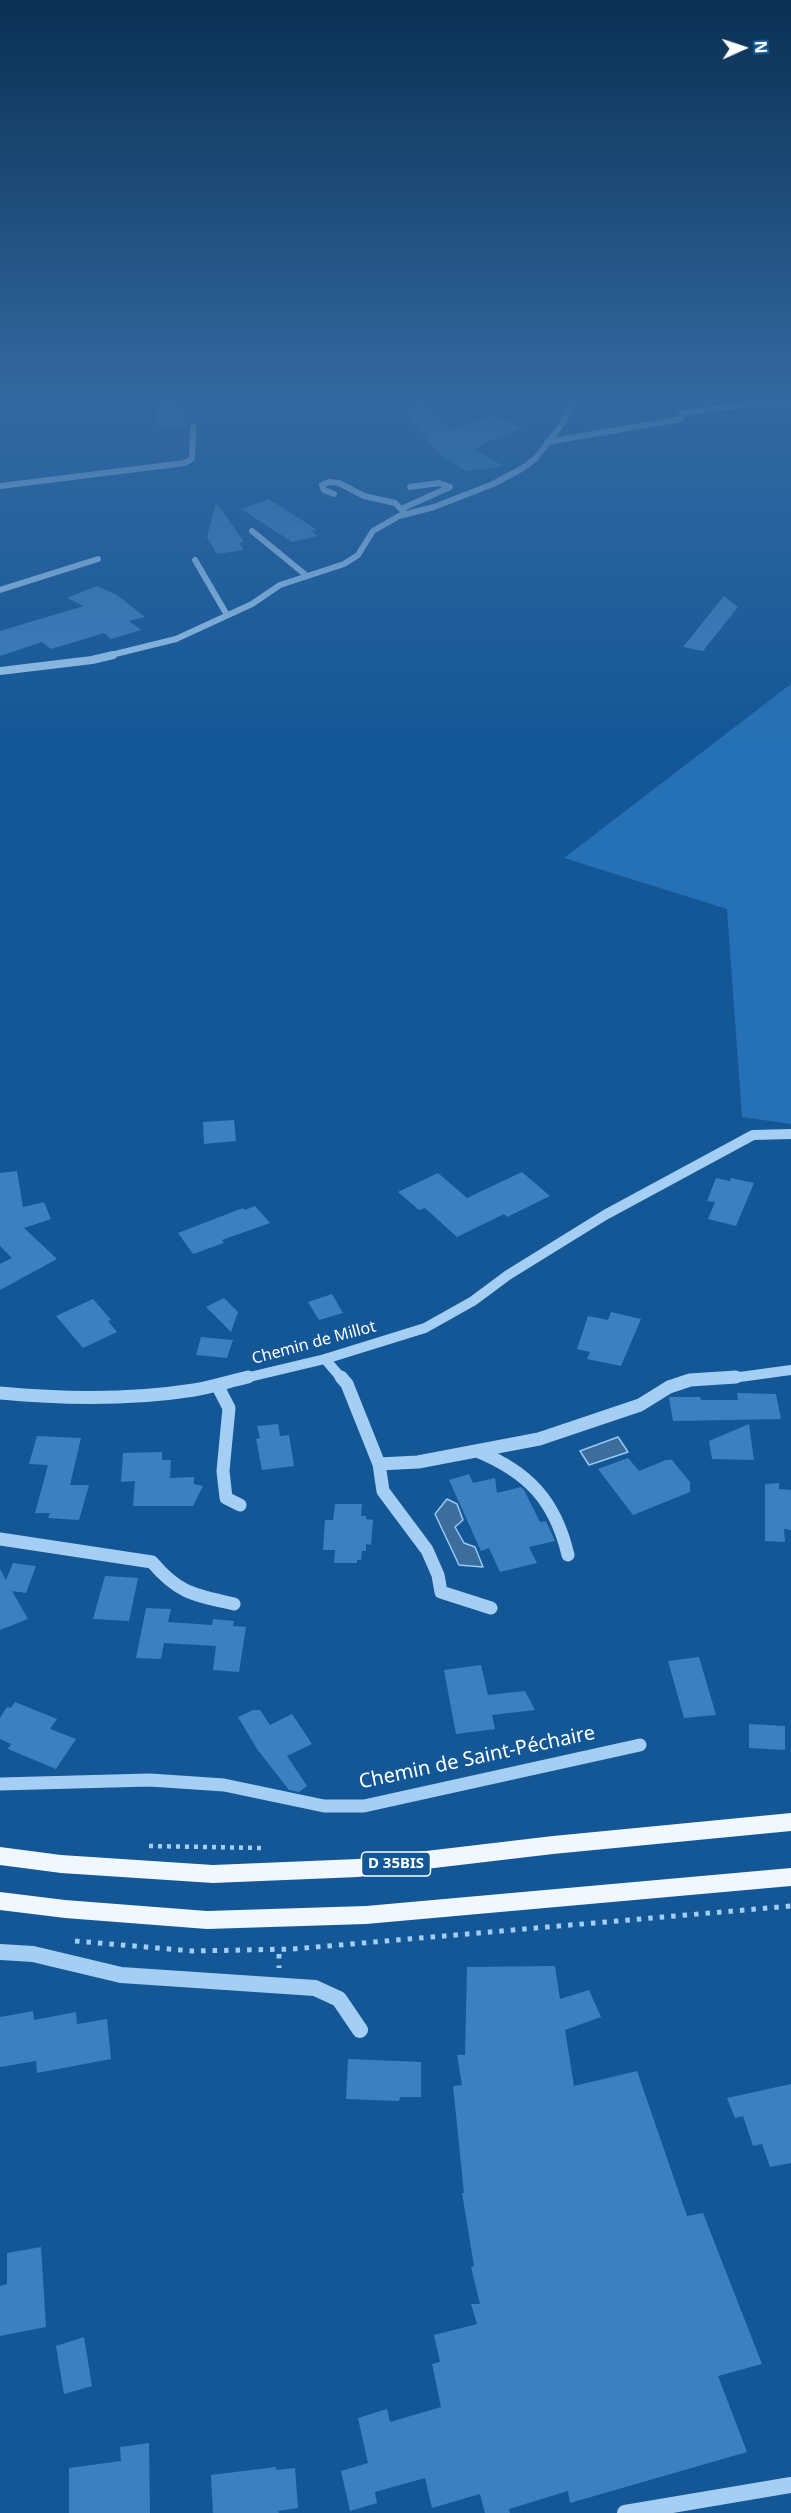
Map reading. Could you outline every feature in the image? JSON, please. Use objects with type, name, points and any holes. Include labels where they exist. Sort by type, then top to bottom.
[{"type":"main road","name":"D 35BIS","points":[[0,1856],[62,1864],[213,1874],[358,1868],[553,1845],[791,1822]]},
{"type":"main road","points":[[0,1901],[65,1909],[207,1920],[366,1915],[791,1877]]},
{"type":"street","points":[[0,671],[92,660],[176,639],[252,604],[280,585],[344,564],[358,555],[373,531],[395,517]]},
{"type":"street","points":[[252,531],[307,576]]},
{"type":"street","points":[[0,590],[98,559]]},
{"type":"street","points":[[195,560],[227,615]]},
{"type":"street","name":"Chemin de Millot","points":[[0,1393],[45,1397],[118,1396],[194,1390],[325,1359],[425,1328],[473,1301],[508,1275],[605,1215],[753,1135],[791,1134]]},
{"type":"street","points":[[325,1359],[347,1384],[379,1464],[383,1491],[427,1550],[438,1575],[441,1592],[491,1608]]},
{"type":"street","points":[[379,1464],[418,1462],[539,1439],[640,1405],[669,1387],[690,1380],[723,1379],[791,1370]]},
{"type":"street","points":[[217,1385],[229,1408],[223,1471],[226,1498],[240,1505]]},
{"type":"street","points":[[476,1450],[513,1468],[542,1496],[566,1543],[568,1555]]},
{"type":"street","points":[[0,1539],[152,1562],[168,1581],[192,1594],[234,1604]]},
{"type":"street","name":"Chemin de Saint-Péchaire","points":[[0,1784],[150,1780],[224,1785],[324,1806],[364,1806],[640,1745]]},
{"type":"street","points":[[0,1953],[33,1954],[121,1976],[280,1986],[290,1984],[319,1989],[336,1996],[360,2030]]},
{"type":"street","points":[[625,2513],[791,2485]]},
{"type":"path","points":[[138,1845],[272,1848]]},
{"type":"shaded area","points":[[791,684],[791,1124],[742,1117],[727,909],[564,858]]},
{"type":"shaded area","points":[[618,1437],[628,1452],[589,1465],[580,1451]]},
{"type":"shaded area","points":[[447,1499],[457,1504],[463,1520],[455,1527],[464,1543],[475,1547],[483,1567],[459,1565],[435,1514]]},
{"type":"building","points":[[212,517],[227,517],[244,542],[239,543],[244,550],[217,554],[207,537]]},
{"type":"building","points":[[254,517],[297,517],[317,530],[311,531],[318,536],[292,542]]},
{"type":"building","points":[[97,586],[117,595],[145,617],[129,621],[141,630],[111,639],[104,633],[51,649],[42,642],[0,656],[0,631],[84,606],[67,598]]},
{"type":"building","points":[[724,596],[738,607],[703,651],[683,647]]},
{"type":"building","points":[[234,1120],[236,1141],[204,1144],[203,1122]]},
{"type":"building","points":[[17,1171],[23,1207],[44,1202],[51,1219],[24,1228],[57,1259],[0,1290],[0,1264],[12,1258],[0,1246],[0,1173]]},
{"type":"building","points":[[522,1172],[550,1196],[507,1217],[504,1214],[457,1237],[425,1208],[419,1210],[398,1192],[438,1173],[467,1198]]},
{"type":"building","points":[[716,1178],[730,1181],[731,1178],[754,1183],[736,1226],[708,1219],[715,1202],[707,1201]]},
{"type":"building","points":[[255,1206],[270,1223],[222,1240],[224,1243],[193,1254],[178,1233],[243,1208],[245,1210]]},
{"type":"building","points":[[332,1294],[343,1313],[319,1320],[308,1302]]},
{"type":"building","points":[[224,1298],[238,1312],[231,1332],[206,1307]]},
{"type":"building","points":[[93,1299],[111,1320],[108,1321],[117,1332],[83,1348],[56,1316]]},
{"type":"building","points":[[611,1312],[641,1319],[621,1366],[587,1359],[590,1352],[577,1349],[588,1316],[608,1320]]},
{"type":"building","points":[[201,1337],[233,1340],[227,1358],[196,1355]]},
{"type":"building","points":[[737,1393],[776,1394],[781,1419],[673,1421],[669,1397],[738,1400]]},
{"type":"building","points":[[278,1424],[280,1436],[289,1435],[294,1466],[262,1470],[256,1439],[260,1438],[257,1426]]},
{"type":"building","points":[[749,1424],[754,1460],[712,1459],[709,1441]]},
{"type":"building","points":[[37,1436],[81,1438],[70,1485],[89,1485],[79,1520],[48,1518],[50,1513],[35,1513],[48,1465],[29,1464]]},
{"type":"building","points":[[162,1452],[162,1460],[171,1460],[170,1478],[194,1477],[194,1484],[203,1486],[193,1506],[133,1506],[135,1481],[121,1482],[123,1453]]},
{"type":"building","points":[[628,1458],[639,1471],[666,1460],[672,1460],[690,1482],[690,1492],[633,1515],[598,1469]]},
{"type":"building","points":[[469,1474],[473,1483],[495,1478],[497,1493],[521,1487],[524,1490],[540,1522],[546,1521],[555,1541],[529,1547],[537,1563],[500,1572],[489,1548],[481,1551],[449,1480]]},
{"type":"building","points":[[779,1483],[779,1489],[791,1490],[791,1530],[784,1529],[785,1542],[765,1541],[765,1484]]},
{"type":"building","points":[[335,1504],[362,1504],[361,1516],[373,1520],[371,1545],[366,1544],[366,1551],[362,1551],[361,1560],[357,1560],[357,1563],[334,1563],[335,1550],[323,1550],[325,1520],[333,1520]]},
{"type":"building","points":[[13,1563],[36,1566],[26,1593],[12,1591],[28,1619],[0,1630],[0,1569],[6,1580]]},
{"type":"building","points":[[105,1576],[138,1578],[129,1621],[93,1619]]},
{"type":"building","points":[[146,1608],[171,1609],[168,1622],[212,1625],[213,1619],[234,1621],[233,1626],[246,1627],[239,1672],[213,1670],[216,1646],[164,1643],[161,1659],[136,1658]]},
{"type":"building","points":[[699,1657],[716,1715],[684,1718],[668,1661]]},
{"type":"building","points":[[481,1665],[488,1695],[525,1691],[535,1710],[492,1715],[495,1729],[456,1734],[444,1670]]},
{"type":"building","points":[[15,1702],[57,1719],[50,1729],[76,1739],[56,1769],[8,1749],[11,1744],[0,1739],[0,1718],[7,1707],[11,1708]]},
{"type":"building","points":[[253,1710],[260,1710],[270,1725],[292,1714],[312,1744],[287,1756],[307,1786],[299,1792],[289,1790],[257,1749],[238,1717]]},
{"type":"building","points":[[749,1724],[785,1726],[785,1750],[749,1748]]},
{"type":"building","points":[[555,1966],[560,1999],[589,1990],[601,2017],[565,2030],[574,2086],[637,2071],[687,2216],[703,2213],[762,2364],[718,2376],[747,2452],[570,2503],[568,2491],[509,2509],[510,2513],[485,2513],[480,2494],[432,2508],[425,2478],[375,2492],[377,2503],[350,2511],[341,2471],[368,2463],[358,2418],[387,2409],[390,2422],[441,2407],[432,2364],[440,2362],[434,2335],[477,2324],[471,2304],[480,2304],[471,2267],[474,2266],[462,2193],[464,2193],[453,2086],[462,2085],[457,2055],[465,2055],[467,1967]]},
{"type":"building","points":[[33,2011],[34,2020],[76,2012],[77,2024],[107,2019],[111,2059],[37,2073],[36,2061],[0,2067],[0,2017]]},
{"type":"building","points":[[348,2059],[421,2062],[421,2097],[400,2097],[399,2101],[346,2099]]},
{"type":"building","points":[[791,2084],[791,2163],[770,2167],[762,2144],[753,2146],[743,2116],[735,2118],[727,2098]]},
{"type":"building","points":[[41,2247],[46,2327],[0,2336],[0,2286],[7,2284],[7,2253]]},
{"type":"building","points":[[84,2337],[92,2386],[64,2394],[56,2346]]},
{"type":"building","points":[[149,2443],[150,2513],[69,2513],[69,2468],[121,2461],[120,2447]]},
{"type":"building","points":[[276,2467],[276,2470],[295,2468],[298,2508],[278,2511],[279,2513],[213,2513],[211,2475]]}]
